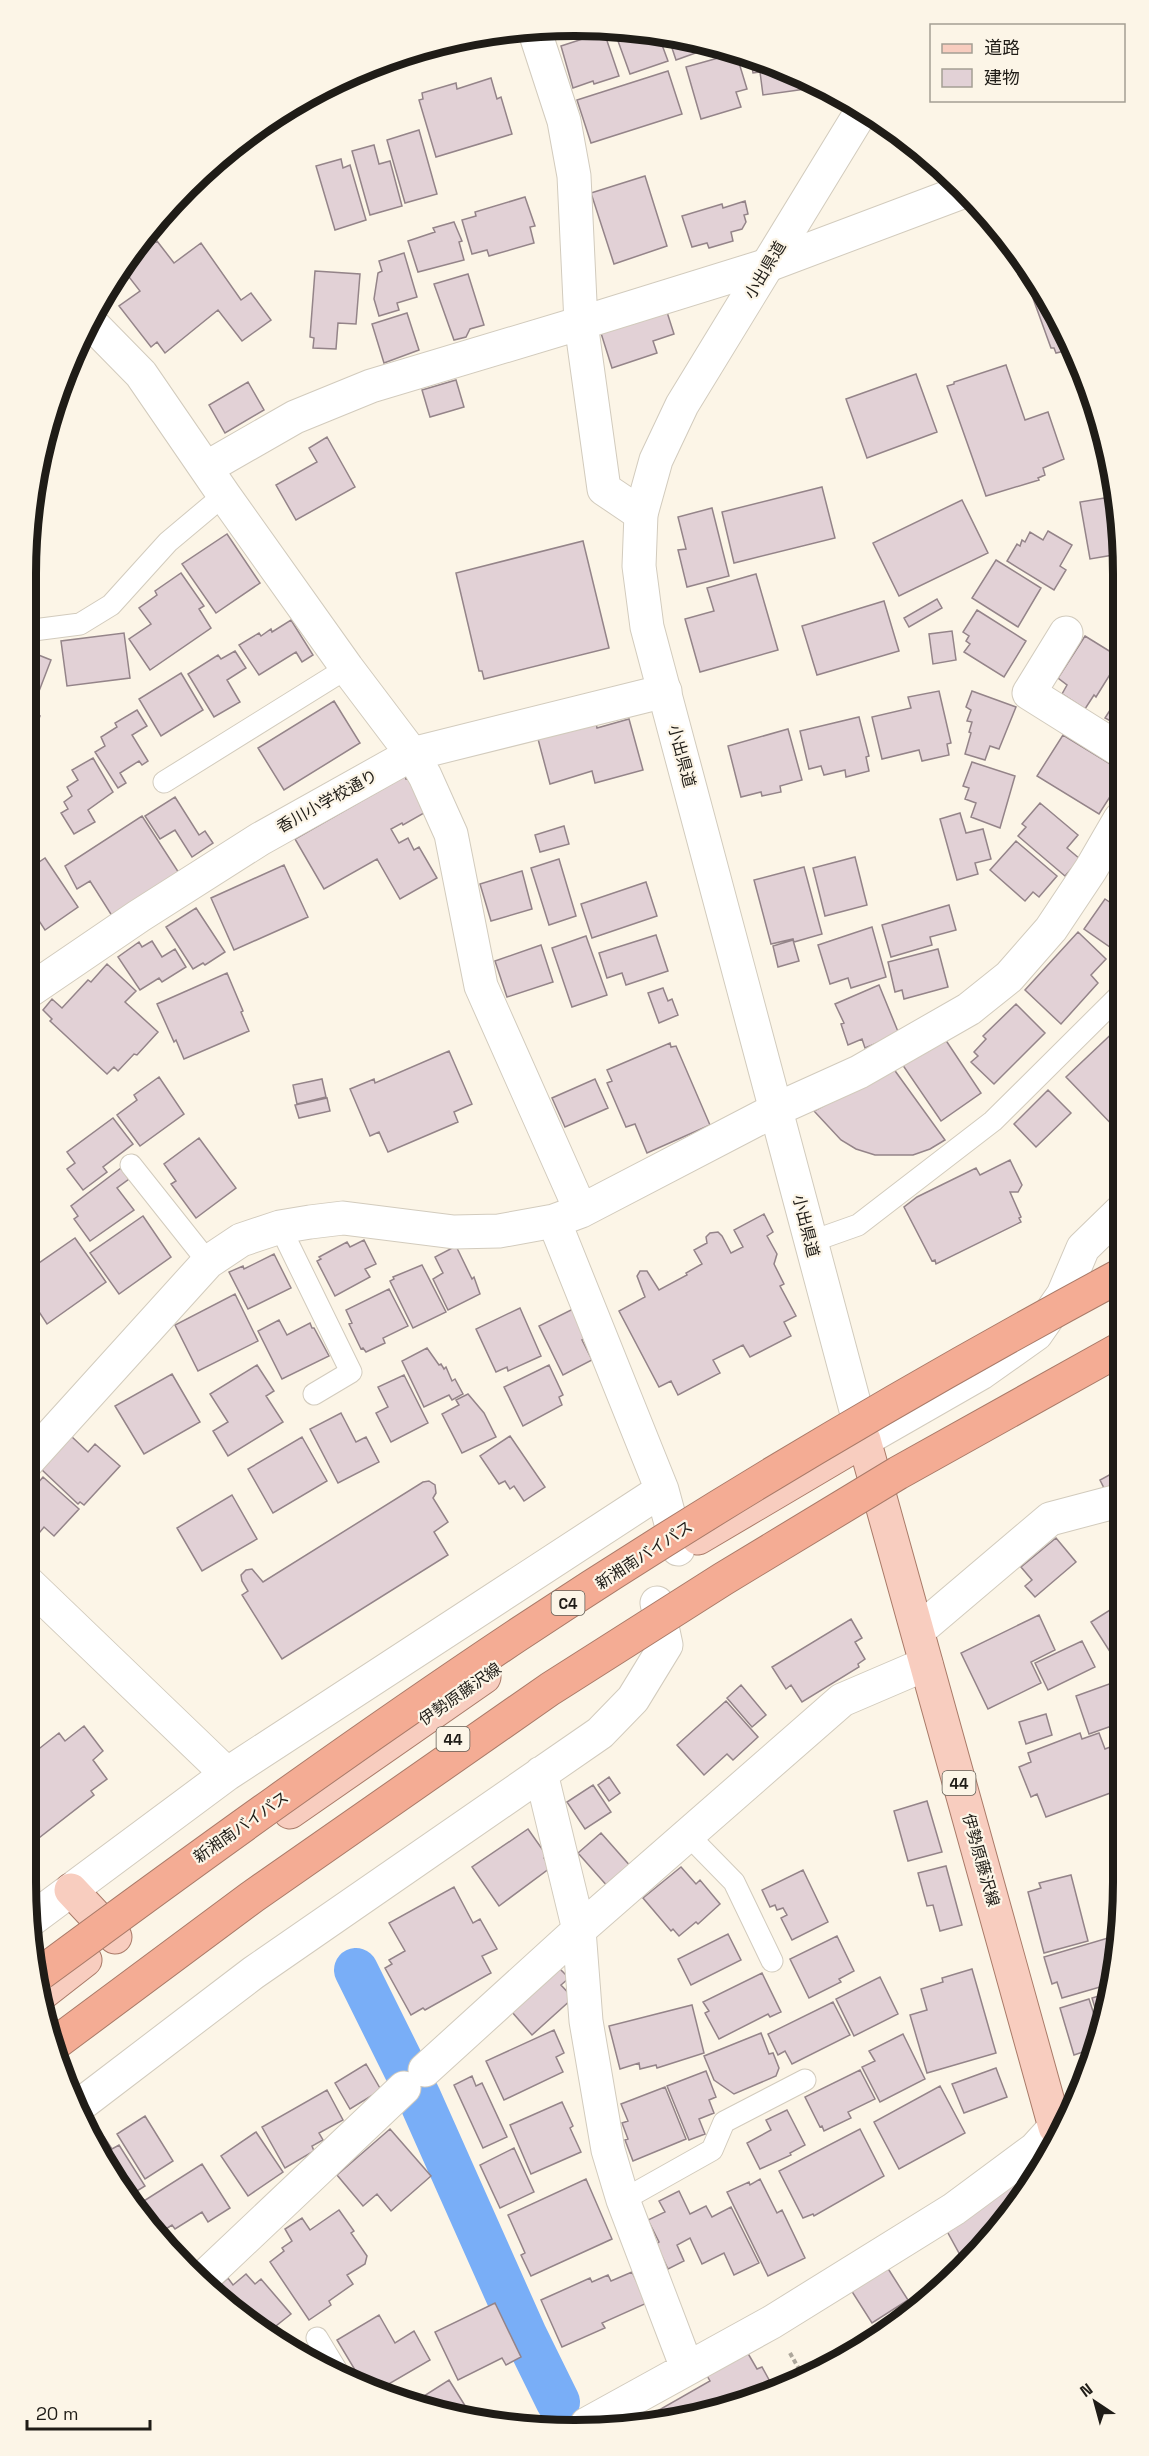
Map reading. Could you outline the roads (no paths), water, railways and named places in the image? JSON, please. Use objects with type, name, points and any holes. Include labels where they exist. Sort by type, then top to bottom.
[{"type":"highway","name":"新湘南バイパス","points":[[44,1971],[212,1846],[516,1636],[696,1521],[867,1416],[1003,1338],[1113,1279]]},
{"type":"highway","points":[[60,2039],[252,1897],[550,1689],[723,1579],[898,1473],[1113,1353]]},
{"type":"main road","name":"伊勢原藤沢線","points":[[47,1990],[222,1859],[524,1649],[678,1549],[864,1440],[926,1664],[1058,2118]]},
{"type":"main road","name":"伊勢原藤沢線","points":[[55,2025],[243,1887],[512,1697],[657,1603],[873,1473]]},
{"type":"main road","points":[[71,1890],[116,1937]]},
{"type":"street","points":[[536,37],[564,121],[574,176],[581,324],[604,489],[641,514]]},
{"type":"street","name":"小出県道","points":[[858,117],[682,405],[656,460],[641,514],[639,566],[647,627],[864,1440]]},
{"type":"street","points":[[206,468],[295,417],[371,386],[581,324],[768,265],[955,194]]},
{"type":"street","points":[[96,328],[141,374],[347,668],[412,754],[424,776],[451,834],[481,986],[568,1216],[662,1490],[678,1549]]},
{"type":"street","points":[[1066,633],[1029,693],[1113,746]]},
{"type":"street","name":"香川小学校通り","points":[[36,986],[139,916],[260,839],[412,754],[664,691]]},
{"type":"street","points":[[36,1452],[208,1262],[241,1240],[280,1227],[343,1218],[454,1232],[499,1231],[568,1216],[777,1109],[859,1072],[969,1009],[1009,977],[1050,929],[1091,869],[1113,831]]},
{"type":"street","points":[[864,1440],[981,1373],[1036,1334],[1063,1295],[1083,1248],[1113,1219]]},
{"type":"street","points":[[873,1473],[1113,1340]]},
{"type":"street","points":[[37,1915],[227,1774],[662,1490]]},
{"type":"street","points":[[918,1631],[1050,1520],[1113,1502]]},
{"type":"street","points":[[36,1591],[227,1774]]},
{"type":"street","points":[[84,2102],[253,1973],[600,1733],[633,1699],[666,1645],[657,1603]]},
{"type":"street","points":[[207,2274],[414,2079],[579,1930],[842,1700],[926,1664]]},
{"type":"street","points":[[541,1773],[579,1930],[586,2021],[608,2150],[623,2200],[687,2368]]},
{"type":"street","points":[[595,2419],[772,2322],[954,2209],[1035,2149],[1050,2134]]},
{"type":"lane","points":[[36,630],[80,624],[111,605],[168,542],[224,495]]},
{"type":"lane","points":[[164,782],[347,668]]},
{"type":"lane","points":[[810,1242],[858,1225],[993,1121],[1113,1002]]},
{"type":"lane","points":[[131,1165],[208,1262]]},
{"type":"lane","points":[[280,1227],[351,1372],[314,1394]]},
{"type":"lane","points":[[688,1835],[734,1882],[772,1961]]},
{"type":"lane","points":[[623,2200],[712,2150],[724,2122],[806,2080]]},
{"type":"lane","points":[[317,2338],[331,2362]]},
{"type":"waterway","points":[[356,1970],[419,2097],[525,2335],[558,2402]]}]
